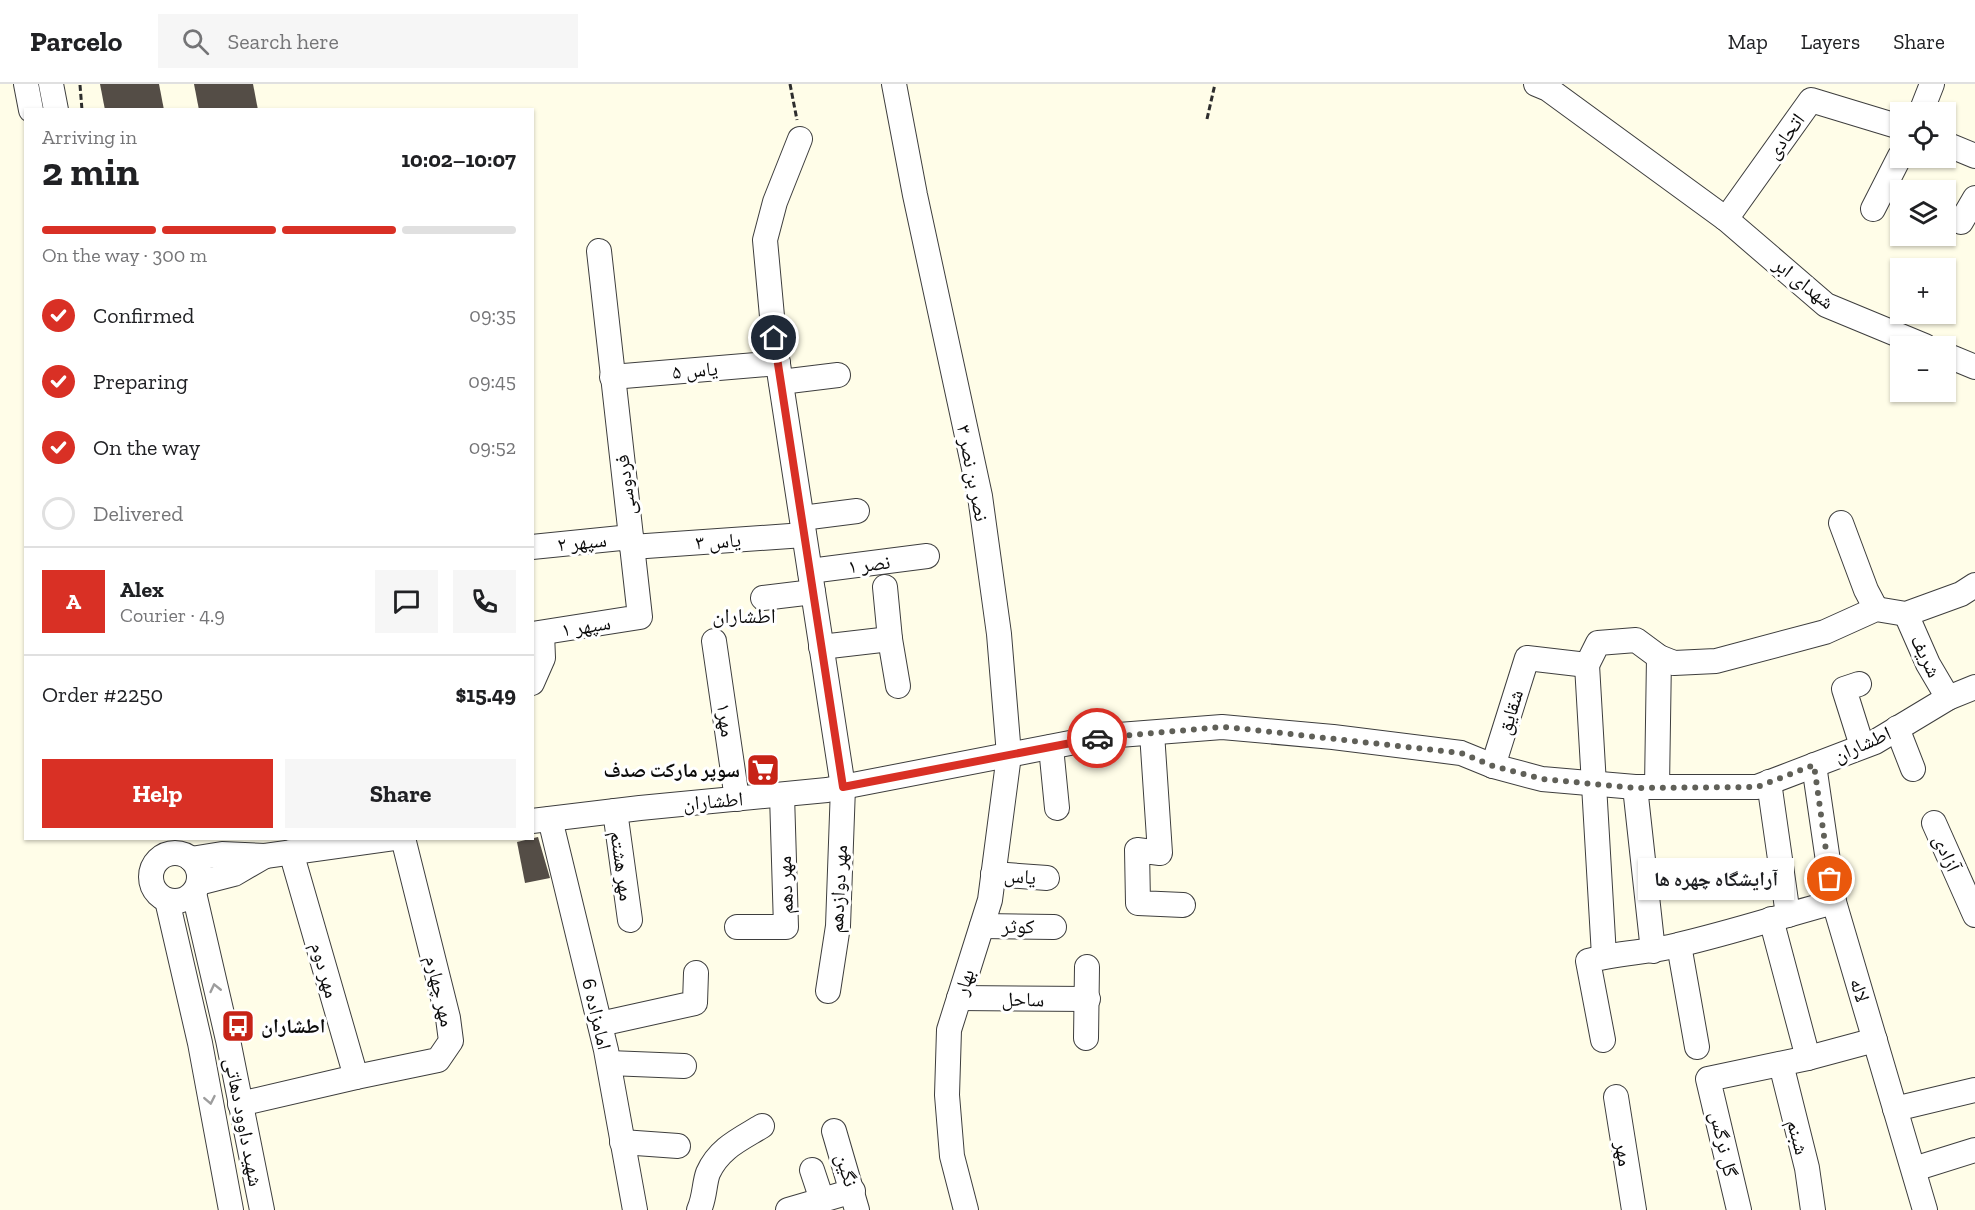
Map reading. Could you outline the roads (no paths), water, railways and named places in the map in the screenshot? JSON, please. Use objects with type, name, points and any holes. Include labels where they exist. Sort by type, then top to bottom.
[{"type":"street","points":[[26,84],[31,108]]},
{"type":"street","points":[[51,84],[56,108]]},
{"type":"street","name":"نصر بن نصر ۳","points":[[894,84],[915,195],[980,496],[999,634],[1009,755]]},
{"type":"street","name":"شهدای ابر","points":[[1536,84],[1548,88],[1726,219],[1826,305],[1901,336]]},
{"type":"street","points":[[1925,102],[1932,84]]},
{"type":"street","name":"اتحادی","points":[[1726,219],[1815,92],[1890,122]]},
{"type":"street","name":"مهر دوازدهم","points":[[800,140],[775,202],[765,240],[779,372],[843,787],[838,926],[828,991]]},
{"type":"street","points":[[1956,148],[1975,156]]},
{"type":"street","points":[[1873,209],[1894,168]]},
{"type":"street","points":[[1961,222],[1975,198]]},
{"type":"street","name":"فردوسی","points":[[599,251],[640,617]]},
{"type":"street","points":[[1956,359],[1975,367]]},
{"type":"street","name":"یاس ۵","points":[[612,377],[779,372],[838,375]]},
{"type":"street","name":"یاس ۳","points":[[631,542],[803,527],[857,512]]},
{"type":"street","points":[[1841,523],[1866,590],[1876,609]]},
{"type":"street","name":"سپهر ۲","points":[[534,547],[631,542]]},
{"type":"street","name":"نصر ۱","points":[[763,598],[812,582],[927,556]]},
{"type":"street","points":[[1603,1040],[1596,959],[1594,784],[1587,665],[1598,643],[1636,640],[1659,657],[1674,663],[1716,661],[1825,632],[1876,609],[1906,614],[1961,594],[1975,585]]},
{"type":"street","points":[[885,587],[890,639],[898,686]]},
{"type":"street","name":"شریف","points":[[1906,614],[1928,664],[1948,698]]},
{"type":"street","name":"سپهر ۱","points":[[537,633],[640,617]]},
{"type":"street","points":[[534,678],[543,658],[537,633]]},
{"type":"street","points":[[821,647],[890,639]]},
{"type":"street","name":"مهر۱","points":[[714,642],[737,799]]},
{"type":"street","points":[[1653,951],[1646,787],[1659,657]]},
{"type":"street","name":"شقایق","points":[[1493,766],[1527,658],[1587,665]]},
{"type":"street","points":[[1859,684],[1844,689],[1862,746]]},
{"type":"street","name":"اطشاران","points":[[541,820],[843,787],[1106,736],[1222,727],[1333,737],[1461,753],[1493,766],[1542,779],[1646,787],[1757,787],[1875,741],[1948,698],[1975,687]]},
{"type":"street","points":[[1897,728],[1913,769]]},
{"type":"street","points":[[1152,733],[1160,853],[1137,850],[1138,903],[1183,905]]},
{"type":"street","points":[[1051,747],[1057,808]]},
{"type":"street","name":"بهار","points":[[966,1210],[952,1156],[946,1095],[949,1030],[990,900],[1009,755]]},
{"type":"street","name":"لاله","points":[[1814,765],[1834,902],[1925,1210]]},
{"type":"street","points":[[1769,782],[1779,917],[1808,1058]]},
{"type":"street","name":"مهر دهم","points":[[737,927],[786,927],[783,795]]},
{"type":"street","name":"مهر هشتم","points":[[615,811],[630,920]]},
{"type":"street","name":"امامزاده 6","points":[[541,820],[600,1024],[635,1210]]},
{"type":"street","name":"آزادی","points":[[1934,823],[1975,915]]},
{"type":"street","points":[[150,840],[154,863],[151,873],[152,882],[160,896],[167,900],[185,900],[196,888],[234,874],[265,856]]},
{"type":"street","points":[[154,863],[168,853],[183,850],[265,856],[379,840]]},
{"type":"street","name":"مهر چهارم","points":[[356,1077],[438,1060],[451,1041],[448,1018],[404,840]]},
{"type":"street","points":[[183,850],[199,875],[196,888]]},
{"type":"street","name":"مهر دوم","points":[[291,852],[356,1077]]},
{"type":"street","name":"یاس","points":[[993,874],[1047,878]]},
{"type":"street","name":"شهید داوود دهاتی","points":[[196,888],[262,1210]]},
{"type":"street","name":"شهید داوود دهاتی","points":[[167,900],[200,1043],[231,1210]]},
{"type":"street","points":[[1596,959],[1679,945],[1834,902]]},
{"type":"street","name":"کوثر","points":[[982,926],[1054,927]]},
{"type":"street","points":[[1679,945],[1697,1047]]},
{"type":"street","points":[[1086,1038],[1087,967]]},
{"type":"street","points":[[600,1024],[695,1003],[696,973]]},
{"type":"street","name":"ساحل","points":[[958,998],[1088,999]]},
{"type":"street","points":[[1781,1064],[1875,1040]]},
{"type":"street","points":[[609,1063],[684,1066]]},
{"type":"street","name":"گل نرگس","points":[[1739,1210],[1708,1079],[1781,1064]]},
{"type":"street","name":"شبنم","points":[[1781,1064],[1807,1168],[1813,1210]]},
{"type":"street","points":[[240,1104],[356,1077]]},
{"type":"street","points":[[1895,1109],[1972,1096]]},
{"type":"street","name":"مهر","points":[[1616,1097],[1634,1210]]},
{"type":"street","points":[[699,1210],[704,1198],[707,1174],[720,1153],[762,1126]]},
{"type":"street","name":"نگین","points":[[834,1131],[855,1201]]},
{"type":"street","points":[[622,1142],[678,1146]]},
{"type":"street","points":[[1914,1169],[1975,1150]]},
{"type":"street","points":[[812,1170],[806,1206],[855,1201]]},
{"type":"place","name":"سوپر مارکت صدف","points":[[763,770]]},
{"type":"place","name":"آرایشگاه چهره ها","points":[[1830,879]]},
{"type":"place","name":"اطشاران","points":[[238,1026]]},
{"type":"district","name":"اطشاران","points":[[744,616]]}]
